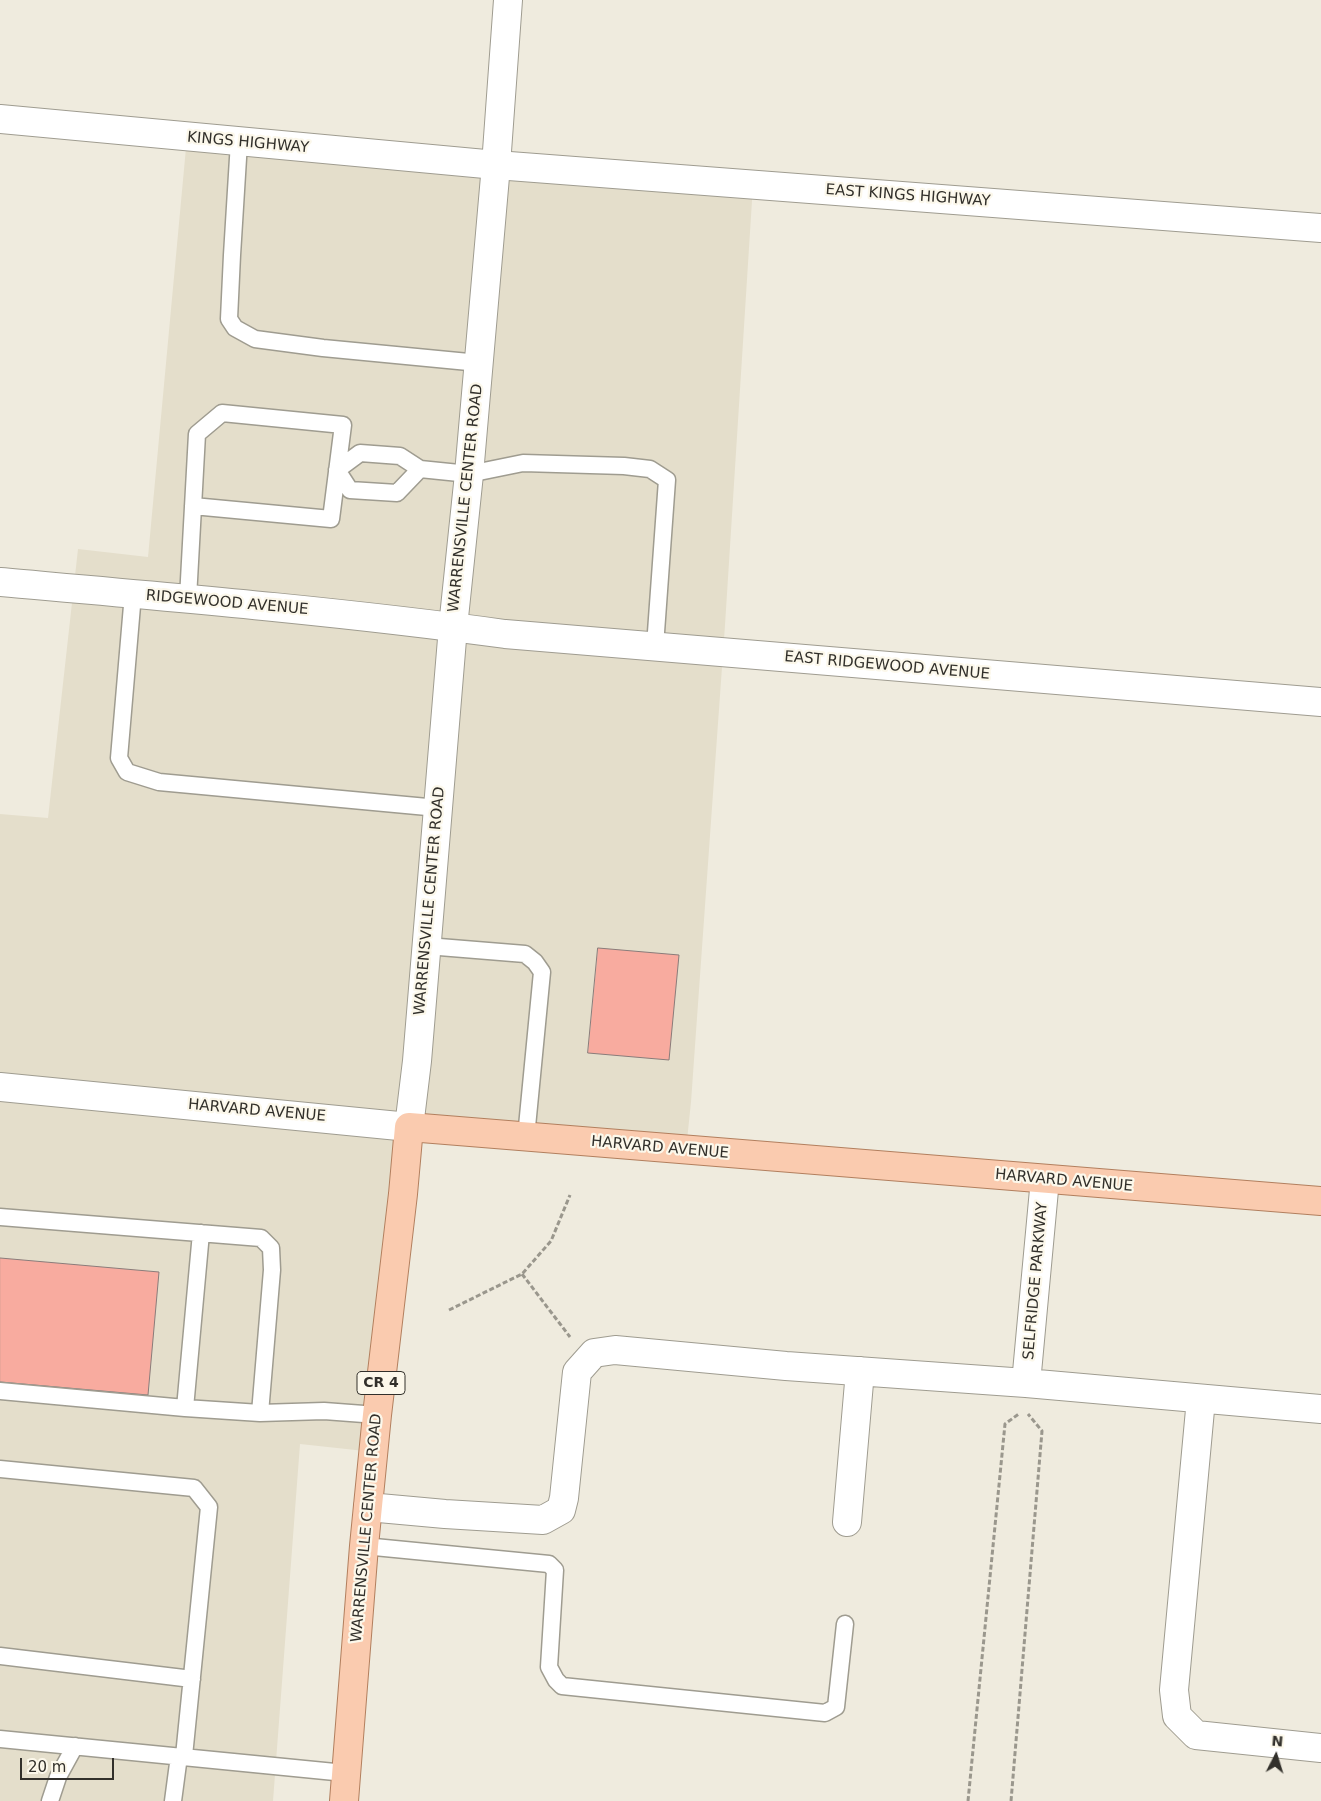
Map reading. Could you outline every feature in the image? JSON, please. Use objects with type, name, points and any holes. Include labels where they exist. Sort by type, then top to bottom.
[{"type":"main road","name":"HARVARD AVENUE","points":[[409,1127],[1321,1201]]},
{"type":"main road","name":"WARRENSVILLE CENTER ROAD","points":[[344,1801],[364,1546],[409,1127]]},
{"type":"street","name":"WARRENSVILLE CENTER ROAD","points":[[409,1127],[417,1061],[453,627],[479,363],[508,0]]},
{"type":"street","name":"KINGS HIGHWAY","points":[[0,119],[496,165]]},
{"type":"street","name":"EAST KINGS HIGHWAY","points":[[496,165],[1321,228]]},
{"type":"street","name":"RIDGEWOOD AVENUE","points":[[0,582],[188,598],[386,618],[453,627]]},
{"type":"street","name":"EAST RIDGEWOOD AVENUE","points":[[453,627],[505,634],[1321,702]]},
{"type":"street","name":"HARVARD AVENUE","points":[[0,1088],[409,1127]]},
{"type":"street","name":"SELFRIDGE PARKWAY","points":[[1026,1383],[1045,1179]]},
{"type":"street","points":[[368,1507],[543,1520],[561,1510],[564,1498],[577,1372],[594,1353],[615,1350],[786,1366],[1026,1383],[1321,1409]]},
{"type":"street","points":[[847,1522],[860,1371]]},
{"type":"street","points":[[1201,1398],[1174,1690],[1177,1716],[1196,1735],[1321,1748]]},
{"type":"lane","points":[[240,142],[229,319],[235,328],[255,340],[479,363]]},
{"type":"lane","points":[[188,598],[197,434],[222,413],[343,424],[331,519],[194,506]]},
{"type":"lane","points":[[337,470],[360,453],[400,456],[420,470],[469,474],[523,463],[624,466],[650,469],[667,480],[655,646]]},
{"type":"lane","points":[[337,470],[350,490],[397,493],[420,470]]},
{"type":"lane","points":[[133,594],[119,758],[127,772],[159,782],[438,808]]},
{"type":"lane","points":[[427,946],[525,954],[535,962],[542,972],[526,1137]]},
{"type":"lane","points":[[0,1217],[260,1238],[271,1248],[272,1270],[260,1412]]},
{"type":"lane","points":[[186,1408],[201,1233]]},
{"type":"lane","points":[[0,1391],[186,1408],[260,1412],[324,1411],[377,1415]]},
{"type":"lane","points":[[0,1469],[194,1488],[209,1508],[192,1679],[182,1756],[173,1801]]},
{"type":"lane","points":[[364,1546],[549,1564],[555,1570],[549,1667],[556,1680],[562,1686],[825,1713],[836,1707],[845,1624]]},
{"type":"lane","points":[[0,1656],[192,1679]]},
{"type":"lane","points":[[0,1739],[345,1773]]},
{"type":"lane","points":[[50,1801],[58,1777],[75,1746]]},
{"type":"path","points":[[449,1310],[522,1274],[551,1241],[570,1195]]},
{"type":"path","points":[[522,1274],[588,1360]]},
{"type":"path","points":[[968,1801],[1005,1424],[1025,1410],[1042,1431],[1011,1801]]},
{"type":"shaded area","points":[[187,137],[753,185],[725,625],[686,1150],[409,1127],[374,1452],[300,1444],[273,1801],[0,1801],[0,814],[48,818],[78,549],[148,557]]},
{"type":"building","points":[[598,948],[679,955],[669,1060],[588,1053]]},
{"type":"building","points":[[0,1258],[159,1272],[148,1395],[0,1382]]}]
